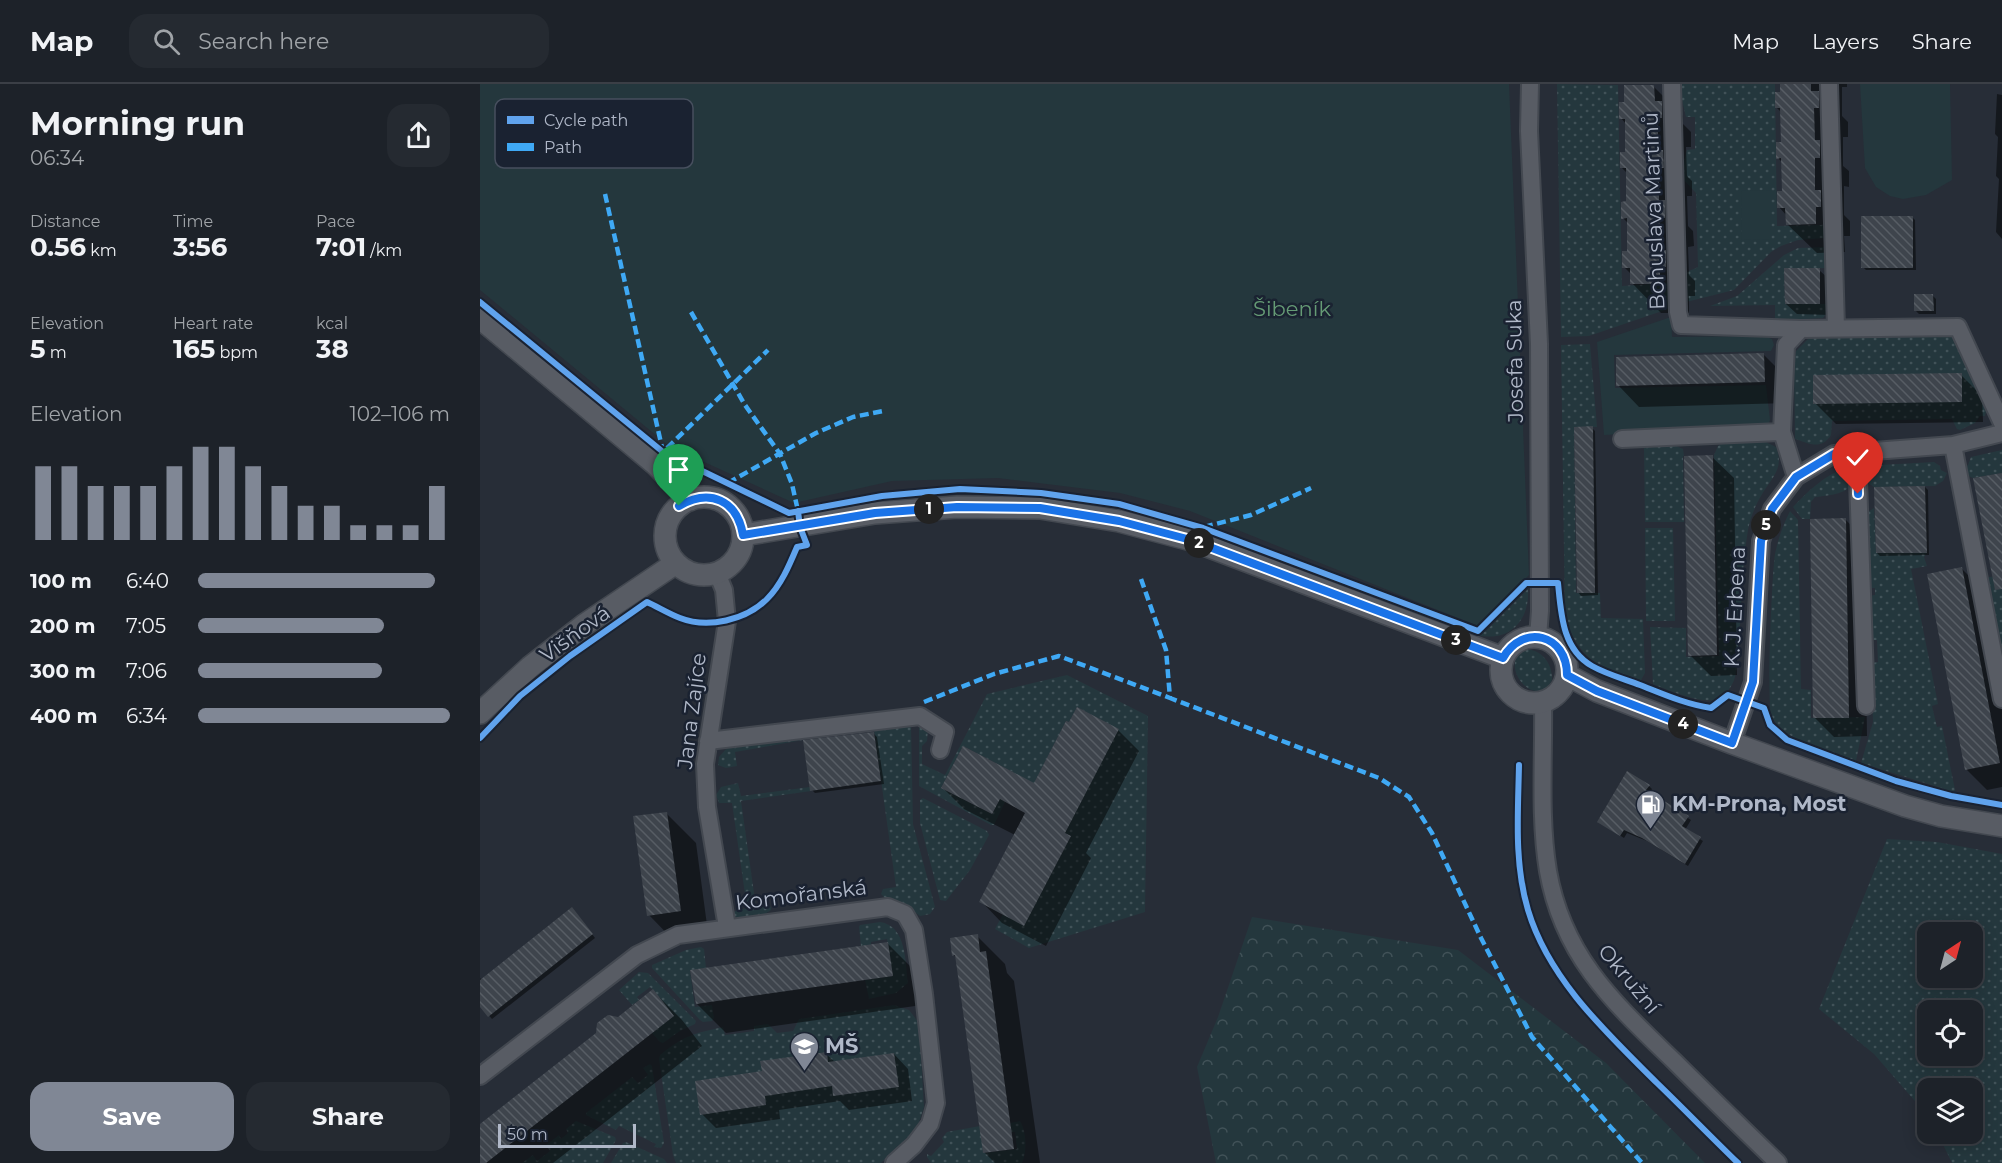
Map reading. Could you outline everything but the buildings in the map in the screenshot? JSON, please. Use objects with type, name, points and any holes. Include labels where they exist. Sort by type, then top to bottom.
[{"type":"street","name":"Josefa Suka","points":[[1530,84],[1529,131],[1539,344],[1540,611],[1538,636]]},
{"type":"street","name":"Bohuslava Martinů","points":[[1672,84],[1678,312],[1681,325],[1801,328]]},
{"type":"street","points":[[1829,84],[1836,328]]},
{"type":"street","points":[[480,318],[655,464],[690,500]]},
{"type":"street","points":[[1796,477],[1782,432],[1786,345],[1801,328],[1958,327],[2002,423]]},
{"type":"street","points":[[1622,439],[1782,432]]},
{"type":"street","name":"K. J. Erbena","points":[[1732,743],[1753,682],[1761,541],[1772,509],[1796,477],[1834,454],[1953,445],[2002,433]]},
{"type":"street","points":[[1953,445],[2002,699]]},
{"type":"street","points":[[1857,452],[1866,706]]},
{"type":"street","points":[[702,497],[715,498],[735,512],[741,523],[743,535],[742,547],[728,567],[717,573],[695,574],[676,563],[669,553],[666,528],[671,516],[679,506],[702,497]]},
{"type":"street","points":[[743,535],[875,513],[957,507],[1040,508],[1119,521],[1191,540],[1503,658]]},
{"type":"street","name":"Višňová","points":[[480,713],[530,667],[584,626],[676,563]]},
{"type":"street","name":"Jana Zajíce","points":[[717,573],[724,590],[727,621],[705,764],[707,807],[728,927]]},
{"type":"street","points":[[1538,636],[1557,645],[1567,664],[1567,675],[1564,684],[1556,694],[1543,702],[1531,703],[1512,695],[1502,678],[1501,668],[1508,648],[1527,637],[1538,636]]},
{"type":"street","points":[[1567,675],[1597,691],[1905,806],[1950,818],[2002,826]]},
{"type":"street","name":"Okružní","points":[[1543,702],[1543,789],[1548,870],[1556,903],[1571,942],[1590,973],[1622,1009],[1778,1163]]},
{"type":"street","points":[[708,741],[920,716],[945,732],[940,750]]},
{"type":"street","name":"Komořanská","points":[[483,1067],[637,955],[678,935],[888,907],[905,914],[914,930],[924,994],[936,1103],[930,1124],[914,1145],[894,1163]]},
{"type":"green space","name":"Šibeník","points":[[480,84],[1509,84],[1529,575],[1478,626],[1190,511],[1120,493],[998,478],[892,481],[794,503],[669,446],[480,290]]},
{"type":"green space","points":[[1557,84],[1618,85],[1622,286],[1670,283],[1671,308],[1589,336],[1561,337]]},
{"type":"green space","points":[[1678,84],[1775,84],[1777,226],[1825,224],[1825,238],[1798,240],[1781,246],[1771,252],[1734,290],[1682,303],[1682,283],[1687,272],[1698,267],[1696,193],[1680,176],[1687,150],[1695,149],[1695,117],[1686,117]]},
{"type":"green space","points":[[1860,84],[1950,84],[1952,180],[1926,195],[1903,199],[1890,196],[1876,187],[1865,168]]},
{"type":"green space","points":[[1771,190],[1771,239],[1742,240],[1741,191]]},
{"type":"green space","points":[[1825,247],[1826,268],[1784,269],[1785,304],[1826,304],[1826,314],[1823,318],[1775,321],[1775,305],[1710,306],[1737,296],[1784,255],[1798,248]]},
{"type":"green space","points":[[1671,317],[1672,337],[1764,336],[1772,339],[1774,345],[1771,351],[1614,355],[1615,388],[1766,385],[1770,420],[1767,427],[1604,435],[1597,342]]},
{"type":"green space","points":[[1953,331],[1987,407],[1985,416],[1980,416],[1975,423],[1960,430],[1957,429],[1952,419],[1832,421],[1831,435],[1823,443],[1809,444],[1795,439],[1794,361],[1796,351],[1811,336]]},
{"type":"green space","points":[[1590,344],[1597,427],[1574,427],[1576,593],[1600,593],[1601,618],[1643,619],[1645,673],[1641,680],[1594,661],[1578,645],[1565,619],[1561,345]]},
{"type":"green space","points":[[1762,440],[1776,447],[1779,461],[1776,473],[1755,508],[1748,530],[1734,680],[1728,691],[1714,700],[1701,700],[1653,684],[1650,627],[1686,628],[1686,657],[1719,656],[1714,455],[1722,443]]},
{"type":"green space","points":[[1672,444],[1683,449],[1684,522],[1645,522],[1644,447]]},
{"type":"green space","points":[[2002,450],[2002,473],[1973,478],[1964,474],[1963,469],[1968,465],[1971,457]]},
{"type":"green space","points":[[1934,462],[1947,473],[1943,481],[1935,486],[1874,487],[1864,479],[1865,474],[1871,473],[1880,465]]},
{"type":"green space","points":[[1847,467],[1851,476],[1848,488],[1837,494],[1815,497],[1811,502],[1810,519],[1802,519],[1793,507],[1818,484]]},
{"type":"green space","points":[[1874,508],[1876,553],[1927,553],[1924,557],[1927,566],[1911,569],[1938,704],[1932,706],[1937,727],[1942,726],[1954,792],[1861,763],[1873,722],[1871,663],[1878,662],[1877,640],[1870,640],[1868,596],[1875,595],[1875,588],[1868,588],[1865,519],[1868,512]]},
{"type":"green space","points":[[1790,511],[1798,520],[1801,689],[1811,690],[1811,718],[1865,717],[1856,761],[1799,740],[1780,727],[1772,718],[1770,709],[1771,611],[1775,554],[1779,537]]},
{"type":"green space","points":[[1645,528],[1673,528],[1675,621],[1646,621]]},
{"type":"green space","points":[[2002,575],[2002,667],[1984,578]]},
{"type":"green space","points":[[1528,589],[1526,610],[1516,627],[1499,636],[1477,635],[1486,631]]},
{"type":"green space","points":[[1526,649],[1542,655],[1551,669],[1552,680],[1545,689],[1537,691],[1529,688],[1516,674],[1515,664],[1518,656]]},
{"type":"green space","points":[[1067,675],[1148,716],[1145,912],[1029,948],[995,929],[1003,914],[1024,925],[1071,836],[1065,833],[1118,729],[1077,707],[1069,722],[1066,721],[1028,795],[1013,772],[963,746],[941,788],[992,814],[1000,799],[1005,802],[994,825],[991,825],[919,786],[919,724],[928,729],[927,741],[922,746],[922,764],[945,775],[987,694]]},
{"type":"green space","points":[[911,725],[913,824],[935,907],[930,914],[920,916],[904,904],[885,898],[881,894],[883,889],[896,887],[874,730]]},
{"type":"green space","points":[[799,735],[803,740],[735,752],[737,766],[726,768],[718,765],[719,757],[732,742]]},
{"type":"green space","points":[[738,783],[741,796],[810,787],[811,791],[741,801],[756,907],[768,906],[771,910],[765,914],[738,918],[733,913],[747,908],[732,803],[719,803],[716,795],[721,787]]},
{"type":"green space","points":[[923,798],[987,831],[989,835],[970,870],[946,901],[940,900],[920,823],[920,800]]},
{"type":"green space","points":[[1887,839],[1937,842],[2002,854],[2002,1163],[1952,1163],[1943,1144],[1983,1144],[1983,1078],[1917,1078],[1917,1103],[1874,1054],[1819,1009]]},
{"type":"green space","points":[[1252,917],[1458,950],[1606,1063],[1705,1163],[1216,1163],[1197,1067],[1218,1017]]},
{"type":"green space","points":[[880,922],[889,925],[900,938],[908,983],[896,993],[869,999],[865,980],[893,976],[887,939],[861,946],[860,925]]},
{"type":"green space","points":[[701,947],[704,949],[706,968],[690,971],[695,1007],[712,1005],[714,1018],[712,1021],[703,1022],[652,968],[652,965],[686,950]]},
{"type":"green space","points":[[639,972],[648,973],[696,1021],[695,1024],[663,1043],[660,1042],[652,1033],[673,1016],[652,989],[650,987],[637,997],[639,1000],[632,1005],[619,990]]},
{"type":"green space","points":[[894,1005],[909,1010],[919,1023],[924,1107],[917,1128],[881,1163],[676,1163],[659,1059],[660,1055],[669,1048],[689,1036],[723,1027],[725,1035],[754,1031],[754,1026],[768,1024],[777,1033],[793,1031],[799,1019]]},
{"type":"green space","points":[[650,1064],[664,1143],[661,1148],[654,1147],[656,1144],[619,1126],[616,1130],[586,1115],[632,1077],[638,1083],[648,1075],[643,1068]]},
{"type":"green space","points":[[576,1121],[615,1137],[616,1140],[603,1163],[522,1163],[533,1155],[537,1161],[550,1151],[546,1145],[559,1135],[561,1139],[568,1133],[566,1129]]},
{"type":"green space","points":[[1020,1121],[1026,1142],[1022,1163],[931,1163],[927,1157],[927,1154],[931,1156],[944,1142],[942,1138],[947,1132],[980,1126],[984,1153],[1017,1149],[1015,1132],[1011,1132],[1010,1123]]},
{"type":"green space","points":[[626,1142],[664,1159],[667,1163],[611,1163],[623,1143]]},
{"type":"marked path","points":[[605,194],[663,452],[768,350]]},
{"type":"marked path","points":[[691,312],[745,405],[780,454],[792,484],[798,511]]},
{"type":"marked path","points":[[728,483],[816,433],[853,417],[883,411]]},
{"type":"marked path","points":[[1204,527],[1251,515],[1311,488]]},
{"type":"marked path","points":[[1141,579],[1166,650],[1170,698],[1379,778],[1409,797],[1432,833],[1481,938],[1532,1037],[1642,1163]]},
{"type":"marked path","points":[[924,702],[994,674],[1059,656],[1170,698]]},
{"type":"cycle path","points":[[480,302],[663,452],[789,513],[882,496],[960,489],[1041,493],[1119,504],[1203,528],[1478,631],[1526,583],[1558,583],[1562,618],[1569,640],[1582,659],[1597,669],[1674,698],[1711,708],[1728,695],[1764,708],[1770,725],[1787,740],[1896,781],[1951,796],[2002,805]]},
{"type":"cycle path","points":[[480,738],[520,696],[570,656],[647,602],[672,615],[702,623],[738,617],[758,606],[772,594],[781,581],[797,547],[807,545],[800,527],[798,511]]},
{"type":"cycle path","points":[[1519,765],[1518,838],[1521,874],[1528,910],[1550,960],[1600,1025],[1738,1163]]},
{"type":"place","name":"KM-Prona, Most","points":[[1651,830]]},
{"type":"place","name":"MŠ","points":[[804,1072]]},
{"type":"route","points":[[679,506],[702,497],[715,498],[735,512],[741,523],[743,535],[875,513],[957,507],[1040,508],[1119,521],[1191,540],[1503,658],[1508,648],[1517,641],[1538,636],[1548,639],[1557,645],[1563,654],[1567,664],[1567,675],[1597,691],[1732,743],[1753,682],[1761,541],[1772,509],[1796,477],[1834,454],[1857,452],[1858,494]]}]
